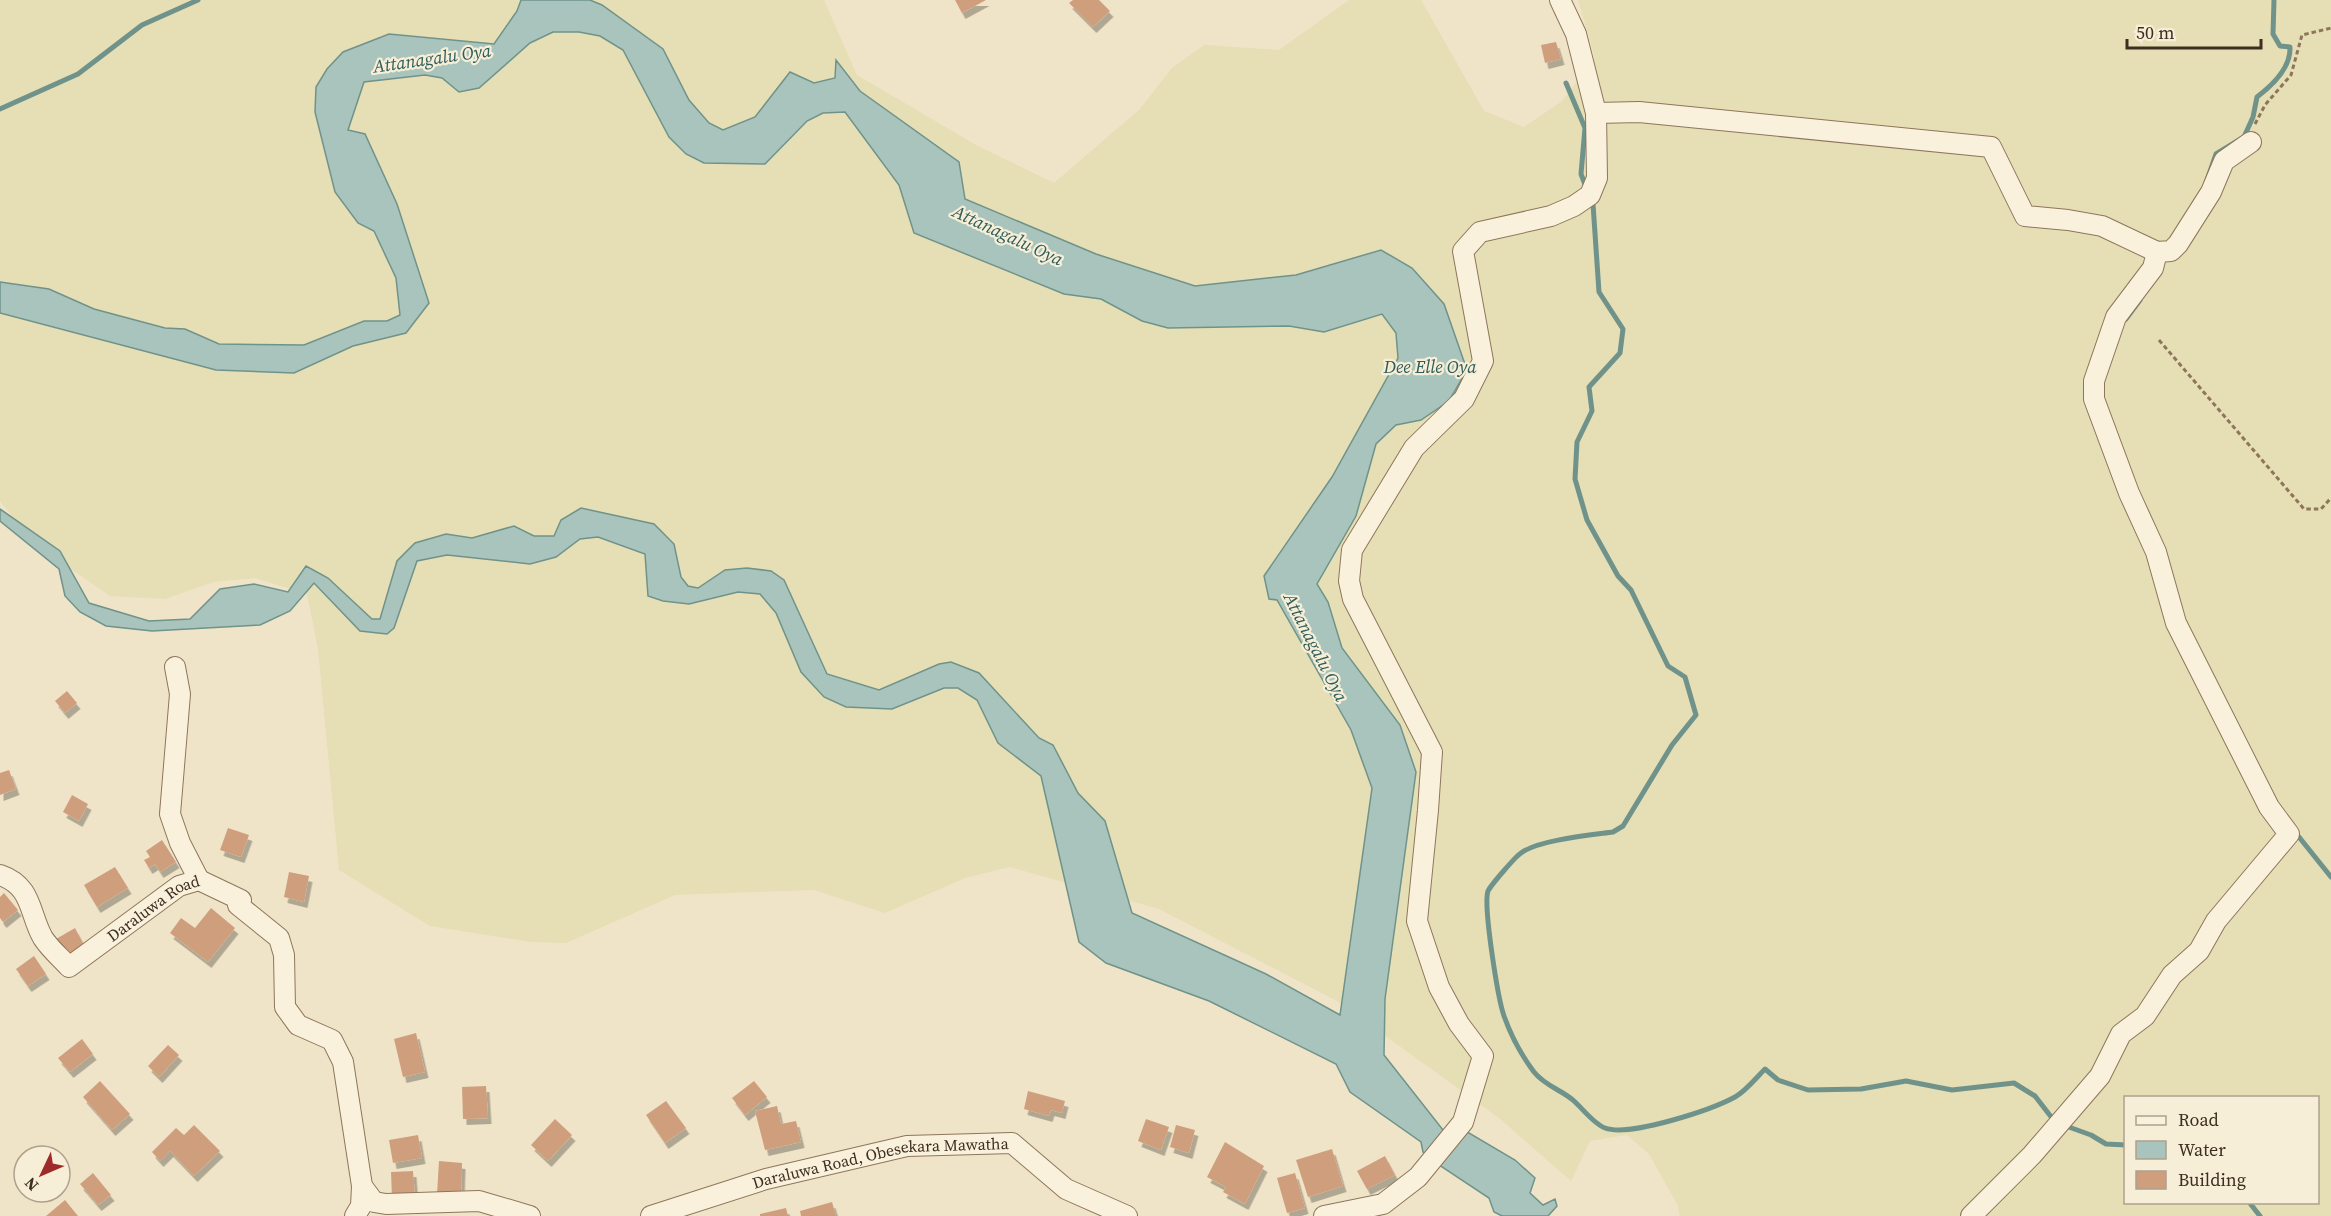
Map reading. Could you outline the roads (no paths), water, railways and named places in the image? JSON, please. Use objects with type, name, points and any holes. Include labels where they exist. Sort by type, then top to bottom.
[{"type":"street","points":[[1324,1216],[1383,1204],[1418,1177],[1463,1122],[1483,1056],[1459,1024],[1439,987],[1417,921],[1432,752],[1353,599],[1349,580],[1352,550],[1414,448],[1464,399],[1483,360],[1463,251],[1480,232],[1551,216],[1574,206],[1590,195],[1597,178],[1596,113],[1576,34],[1560,0]]},
{"type":"street","points":[[1596,113],[1639,112],[1992,147],[2025,216],[2102,226],[2157,252],[2171,251],[2178,244],[2211,192],[2224,161],[2251,142]]},
{"type":"street","points":[[1971,1216],[2032,1155],[2100,1076],[2121,1034],[2145,1016],[2172,975],[2199,951],[2216,921],[2289,834],[2269,807],[2176,623],[2156,552],[2129,494],[2094,399],[2094,381],[2116,317],[2153,268],[2157,252]]},
{"type":"street","points":[[175,667],[180,694],[170,814],[180,843],[199,880]]},
{"type":"street","name":"Daraluwa Road","points":[[0,875],[12,879],[31,903],[43,938],[69,967],[179,886],[199,880],[241,900],[238,905],[279,938],[284,955],[285,1007],[298,1024],[332,1040],[343,1062],[362,1186]]},
{"type":"street","name":"Daraluwa Road, Obesekara Mawatha","points":[[651,1216],[766,1179],[907,1146],[1012,1143],[1066,1189],[1127,1216]]},
{"type":"street","points":[[355,1216],[361,1206],[362,1186]]},
{"type":"street","points":[[362,1186],[374,1202],[386,1204],[479,1201],[530,1216]]},
{"type":"water","name":"Dee Elle Oya","points":[[521,0],[590,0],[602,5],[663,49],[689,100],[709,123],[723,130],[755,117],[790,72],[814,83],[835,78],[836,60],[860,91],[959,162],[965,199],[1096,254],[1195,286],[1296,275],[1381,250],[1412,268],[1444,304],[1467,370],[1449,401],[1421,420],[1396,425],[1376,444],[1356,516],[1317,584],[1328,602],[1342,648],[1400,725],[1416,772],[1385,999],[1384,1055],[1443,1130],[1464,1130],[1515,1160],[1535,1178],[1530,1193],[1543,1205],[1555,1199],[1557,1206],[1548,1216],[1502,1216],[1494,1212],[1489,1198],[1442,1167],[1423,1152],[1421,1142],[1350,1092],[1336,1064],[1209,1001],[1106,963],[1079,942],[1041,776],[998,743],[977,700],[958,688],[944,688],[892,709],[846,707],[824,697],[801,672],[776,613],[760,594],[738,592],[689,604],[663,601],[648,596],[645,554],[598,537],[580,539],[556,557],[530,564],[447,555],[417,561],[394,628],[387,634],[360,631],[314,583],[290,611],[260,625],[152,631],[106,626],[80,612],[65,596],[59,569],[0,521],[0,509],[60,551],[89,603],[149,621],[190,619],[220,589],[254,584],[288,592],[306,566],[328,578],[372,619],[380,619],[397,561],[415,543],[446,534],[472,538],[514,526],[534,536],[554,536],[561,520],[581,508],[654,524],[674,544],[681,577],[688,586],[698,588],[725,570],[747,568],[771,571],[784,580],[827,674],[879,690],[939,664],[951,662],[979,673],[1039,738],[1053,745],[1078,793],[1105,821],[1132,913],[1266,974],[1340,1015],[1372,788],[1351,730],[1277,600],[1269,599],[1264,576],[1332,477],[1398,358],[1396,333],[1382,314],[1324,332],[1289,326],[1168,328],[1142,321],[1101,299],[1064,294],[914,233],[899,185],[845,112],[823,113],[807,121],[765,164],[704,163],[686,154],[669,137],[623,50],[600,36],[579,32],[553,32],[530,43],[479,88],[459,92],[442,78],[425,75],[364,82],[348,130],[365,134],[397,204],[429,303],[406,333],[353,346],[294,373],[216,370],[0,313],[0,282],[49,289],[94,309],[165,328],[185,329],[219,344],[304,345],[364,321],[387,321],[400,315],[396,278],[374,231],[358,223],[335,192],[315,112],[316,87],[327,69],[343,52],[389,34],[494,44],[517,11]]},
{"type":"waterway","points":[[0,109],[78,74],[142,25],[198,0]]},
{"type":"waterway","points":[[2207,180],[2216,154],[2244,137],[2253,117],[2257,97],[2275,81],[2288,62],[2290,47],[2280,46],[2273,34],[2274,0]]},
{"type":"waterway","points":[[1566,83],[1585,128],[1581,174],[1586,187]]},
{"type":"waterway","points":[[1591,198],[1599,292],[1623,329],[1620,353],[1589,387],[1592,411],[1577,442],[1575,479],[1587,520],[1618,576],[1631,590],[1668,666],[1685,677],[1696,715],[1672,745],[1623,826],[1613,832],[1565,839],[1529,848],[1514,860],[1488,891],[1489,933],[1495,973],[1501,1006],[1513,1038],[1538,1077],[1569,1097],[1601,1126],[1617,1130],[1651,1126],[1724,1102],[1743,1091],[1765,1069],[1778,1080],[1808,1090],[1861,1089],[1906,1081],[1952,1090],[2014,1083],[2035,1096],[2052,1118]]},
{"type":"waterway","points":[[2126,319],[2140,300]]},
{"type":"waterway","points":[[2295,832],[2331,877]]},
{"type":"waterway","points":[[2066,1126],[2091,1135],[2106,1144],[2124,1145]]},
{"type":"waterway","points":[[2251,1204],[2260,1216]]},
{"type":"water label","name":"Attanagalu Oya","points":[[432,58]]},
{"type":"water label","name":"Attanagalu Oya","points":[[1008,235]]},
{"type":"water label","name":"Attanagalu Oya","points":[[1316,647]]}]
